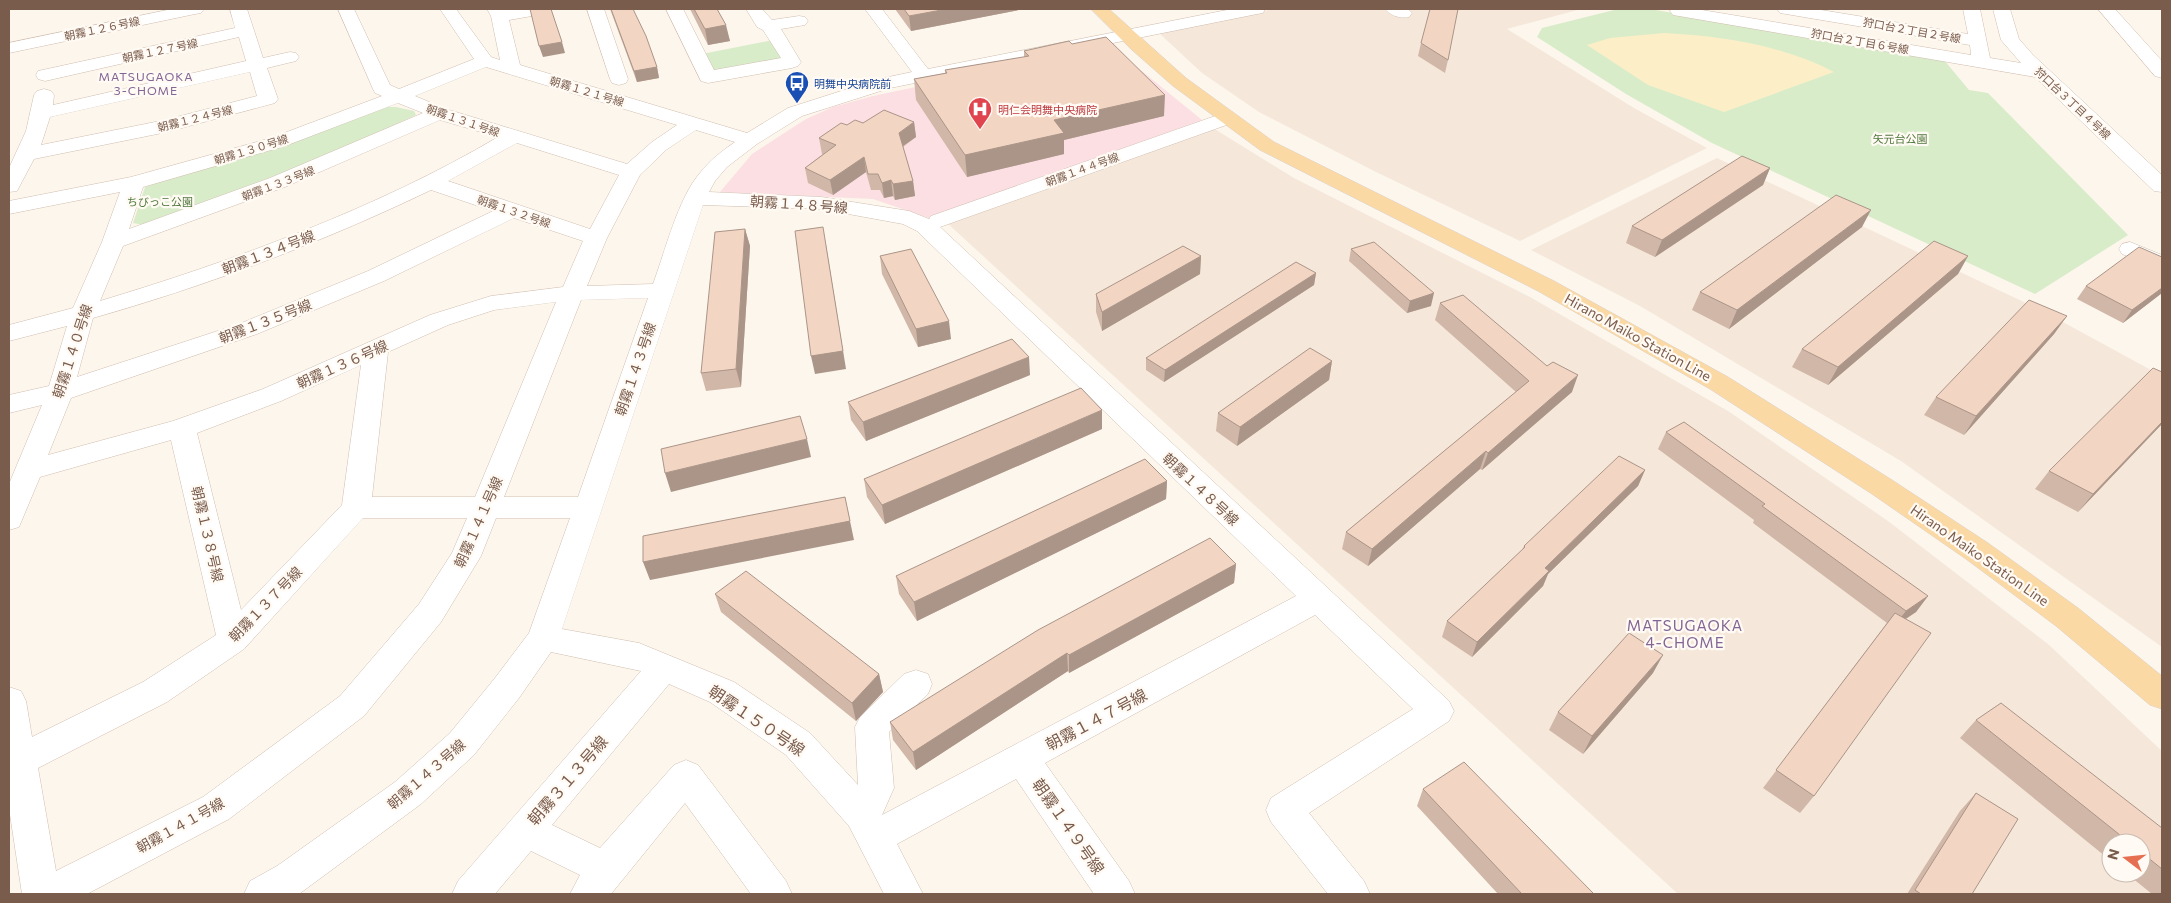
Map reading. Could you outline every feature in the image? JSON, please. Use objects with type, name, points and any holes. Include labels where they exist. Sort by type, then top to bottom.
[{"type":"main road","name":"Hirano Maiko Station Line","points":[[1099,9],[1204,94],[1261,136],[1588,294],[1822,433],[1888,475],[2074,610],[2162,680]]},
{"type":"main road","name":"Hirano Maiko Station Line","points":[[1113,9],[1147,55],[1225,119],[1267,146],[1546,286],[1719,383],[1882,487],[1977,551],[2067,617],[2162,695]]},
{"type":"street","name":"朝霧１２６号線","points":[[9,48],[195,9]]},
{"type":"street","name":"朝霧１２４号線","points":[[27,154],[167,126],[268,99],[258,64],[244,31],[238,9]]},
{"type":"street","name":"朝霧１３１号線","points":[[346,9],[352,43],[382,88],[396,96],[439,113],[630,172]]},
{"type":"street","points":[[448,9],[485,61]]},
{"type":"street","points":[[511,68],[498,13],[542,9]]},
{"type":"street","points":[[596,9],[619,79]]},
{"type":"street","points":[[675,9],[708,77],[792,62],[770,26]]},
{"type":"street","points":[[754,9],[763,23],[770,26],[799,22]]},
{"type":"street","points":[[873,9],[924,76]]},
{"type":"street","name":"朝霧１４３号線","points":[[263,894],[290,879],[408,793],[455,750],[507,688],[543,638],[695,198],[706,178],[720,163],[750,140],[795,112],[864,89],[1257,9]]},
{"type":"street","name":"狩口台２丁目２号線","points":[[1786,9],[1978,41]]},
{"type":"street","points":[[1972,9],[1982,62]]},
{"type":"street","points":[[2106,9],[2162,72]]},
{"type":"street","name":"狩口台３丁目４号線","points":[[1996,10],[2010,40],[2040,72],[2162,186]]},
{"type":"street","name":"狩口台２丁目６号線","points":[[1679,11],[2040,72]]},
{"type":"street","name":"朝霧１２７号線","points":[[46,75],[244,31]]},
{"type":"street","points":[[9,186],[27,154],[43,114],[47,40]]},
{"type":"street","points":[[43,114],[290,57]]},
{"type":"street","name":"朝霧１２１号線","points":[[485,61],[750,140]]},
{"type":"street","name":"朝霧１３０号線","points":[[9,207],[134,183],[278,142],[332,123],[485,61]]},
{"type":"street","name":"朝霧１３３号線","points":[[112,242],[182,220],[284,181],[376,143],[439,113]]},
{"type":"street","name":"朝霧１４４号線","points":[[939,221],[1225,119]]},
{"type":"street","name":"朝霧１４１号線","points":[[50,894],[216,808],[352,706],[430,613],[466,556],[572,293],[596,238],[630,172],[659,146],[693,123]]},
{"type":"street","name":"朝霧１３４号線","points":[[9,333],[82,315],[171,288],[279,249],[432,183],[513,137]]},
{"type":"street","name":"朝霧１４０号線","points":[[9,519],[60,392],[82,315],[134,183]]},
{"type":"street","name":"朝霧１３２号線","points":[[432,183],[510,211],[596,238]]},
{"type":"street","name":"朝霧１４８号線","points":[[695,198],[821,203],[909,218],[924,226],[1437,711],[1284,810],[1351,894]]},
{"type":"street","name":"朝霧１３５号線","points":[[9,404],[60,392],[248,329],[376,276],[510,211]]},
{"type":"street","points":[[2130,249],[2162,263]]},
{"type":"street","name":"朝霧１３６号線","points":[[27,471],[182,428],[272,395],[439,320],[491,303],[572,293],[662,291]]},
{"type":"street","points":[[376,348],[356,508],[587,507]]},
{"type":"street","name":"朝霧１３８号線","points":[[182,428],[233,640]]},
{"type":"street","name":"朝霧１３７号線","points":[[19,760],[155,692],[233,640],[356,508]]},
{"type":"street","name":"朝霧１４７号線","points":[[868,826],[1021,758],[1318,600]]},
{"type":"street","name":"朝霧１５０号線","points":[[543,638],[639,656],[722,692],[798,744],[868,826],[904,894]]},
{"type":"street","name":"朝霧３１３号線","points":[[471,894],[664,667]]},
{"type":"street","points":[[868,826],[876,788],[872,726],[916,684]]},
{"type":"street","points":[[9,701],[42,894]]},
{"type":"street","name":"朝霧１４９号線","points":[[1021,758],[1116,894]]},
{"type":"street","points":[[524,830],[598,882],[686,776],[773,894]]},
{"type":"shaded area","points":[[1275,9],[1581,9],[1507,29],[1634,108],[1707,148],[1520,241],[1376,172],[1259,112],[1202,73],[1159,33]]},
{"type":"shaded area","name":"明仁会明舞中央病院","points":[[1102,48],[1116,50],[1202,120],[929,218],[873,199],[720,192],[752,154],[806,119],[833,107],[873,96]]},
{"type":"shaded area","points":[[1213,128],[1294,178],[1530,297],[1728,411],[1888,521],[2048,644],[2162,751],[2162,894],[1678,894],[946,222]]},
{"type":"shaded area","points":[[1717,158],[2039,309],[2162,376],[2162,647],[1901,461],[1640,306],[1531,250]]},
{"type":"green space","name":"矢元台公園","points":[[1618,9],[1650,9],[1944,60],[1969,90],[1988,93],[2128,235],[2035,294],[1712,143],[1626,94],[1537,37],[1542,28]]},
{"type":"green space","points":[[773,40],[783,59],[712,74],[702,54]]},
{"type":"green space","name":"ちびっこ公園","points":[[384,107],[396,107],[414,111],[416,115],[316,159],[247,186],[144,225],[133,223],[145,187]]},
{"type":"sand","points":[[1664,33],[1730,40],[1773,49],[1794,55],[1834,72],[1724,112],[1648,85],[1587,45],[1610,38]]},
{"type":"building","points":[[530,9],[551,9],[562,42],[539,46]]},
{"type":"building","points":[[611,9],[633,9],[646,36],[657,67],[634,71]]},
{"type":"building","points":[[694,9],[717,9],[726,25],[705,29]]},
{"type":"building","points":[[904,9],[947,9],[909,16]]},
{"type":"building","points":[[1430,9],[1458,9],[1448,60],[1421,43]]},
{"type":"building","points":[[1106,37],[1165,95],[1054,120],[1064,133],[965,155],[914,79],[947,73],[945,70],[1029,56],[1024,51],[1069,41],[1072,44]]},
{"type":"building","points":[[884,110],[914,122],[899,133],[913,181],[893,184],[891,180],[882,183],[878,174],[868,174],[864,157],[830,180],[805,168],[836,145],[819,138],[841,123],[847,125],[855,120],[863,123]]},
{"type":"building","points":[[1742,156],[1770,168],[1662,240],[1632,226]]},
{"type":"building","points":[[1836,195],[1871,210],[1737,310],[1700,292]]},
{"type":"building","points":[[823,227],[843,351],[811,356],[795,231]]},
{"type":"building","points":[[745,229],[736,369],[701,373],[715,232]]},
{"type":"building","points":[[1934,241],[1968,256],[1838,367],[1802,349]]},
{"type":"building","points":[[1374,242],[1434,293],[1410,301],[1351,249]]},
{"type":"building","points":[[1183,246],[1201,256],[1102,312],[1096,294]]},
{"type":"building","points":[[2139,247],[2162,257],[2162,288],[2132,310],[2086,286]]},
{"type":"building","points":[[911,249],[949,321],[916,329],[880,256]]},
{"type":"building","points":[[1296,262],[1316,273],[1165,370],[1146,358],[1216,313]]},
{"type":"building","points":[[1463,295],[1547,366],[1553,362],[1578,375],[1488,453],[1486,451],[1372,549],[1346,532],[1529,381],[1440,303]]},
{"type":"building","points":[[2029,300],[2067,316],[1976,416],[1936,397]]},
{"type":"building","points":[[1012,339],[1029,357],[863,422],[848,402]]},
{"type":"building","points":[[1310,348],[1332,361],[1240,427],[1218,413]]},
{"type":"building","points":[[2153,368],[2162,372],[2162,422],[2093,494],[2049,471]]},
{"type":"building","points":[[1081,388],[1102,410],[882,505],[864,479]]},
{"type":"building","points":[[800,416],[807,439],[665,473],[661,449]]},
{"type":"building","points":[[1684,422],[1928,596],[1906,611],[1762,506],[1765,504],[1666,432]]},
{"type":"building","points":[[1619,456],[1645,470],[1545,568],[1549,571],[1477,642],[1447,621],[1524,546]]},
{"type":"building","points":[[1145,459],[1167,481],[914,602],[896,576]]},
{"type":"building","points":[[845,497],[850,521],[643,562],[643,536]]},
{"type":"building","points":[[1210,538],[1236,564],[1069,655],[1067,653],[913,752],[890,722],[1038,630]]},
{"type":"building","points":[[746,571],[879,674],[852,703],[715,594]]},
{"type":"building","points":[[1895,613],[1931,633],[1814,796],[1776,770]]},
{"type":"building","points":[[1629,633],[1663,655],[1592,736],[1558,712]]},
{"type":"building","points":[[2001,703],[2162,828],[2162,869],[2151,860],[2151,833],[2117,833],[1976,720]]},
{"type":"building","points":[[1464,762],[1594,894],[1522,894],[1423,789]]},
{"type":"building","points":[[1976,793],[2018,819],[1972,894],[1921,894],[1915,890]]},
{"type":"place","name":"明舞中央病院前","points":[[797,104]]},
{"type":"place","name":"明仁会明舞中央病院","points":[[980,130]]},
{"type":"district","name":"MATSUGAOKA 3-CHOME","points":[[146,83]]},
{"type":"district","name":"MATSUGAOKA 4-CHOME","points":[[1685,634]]}]
